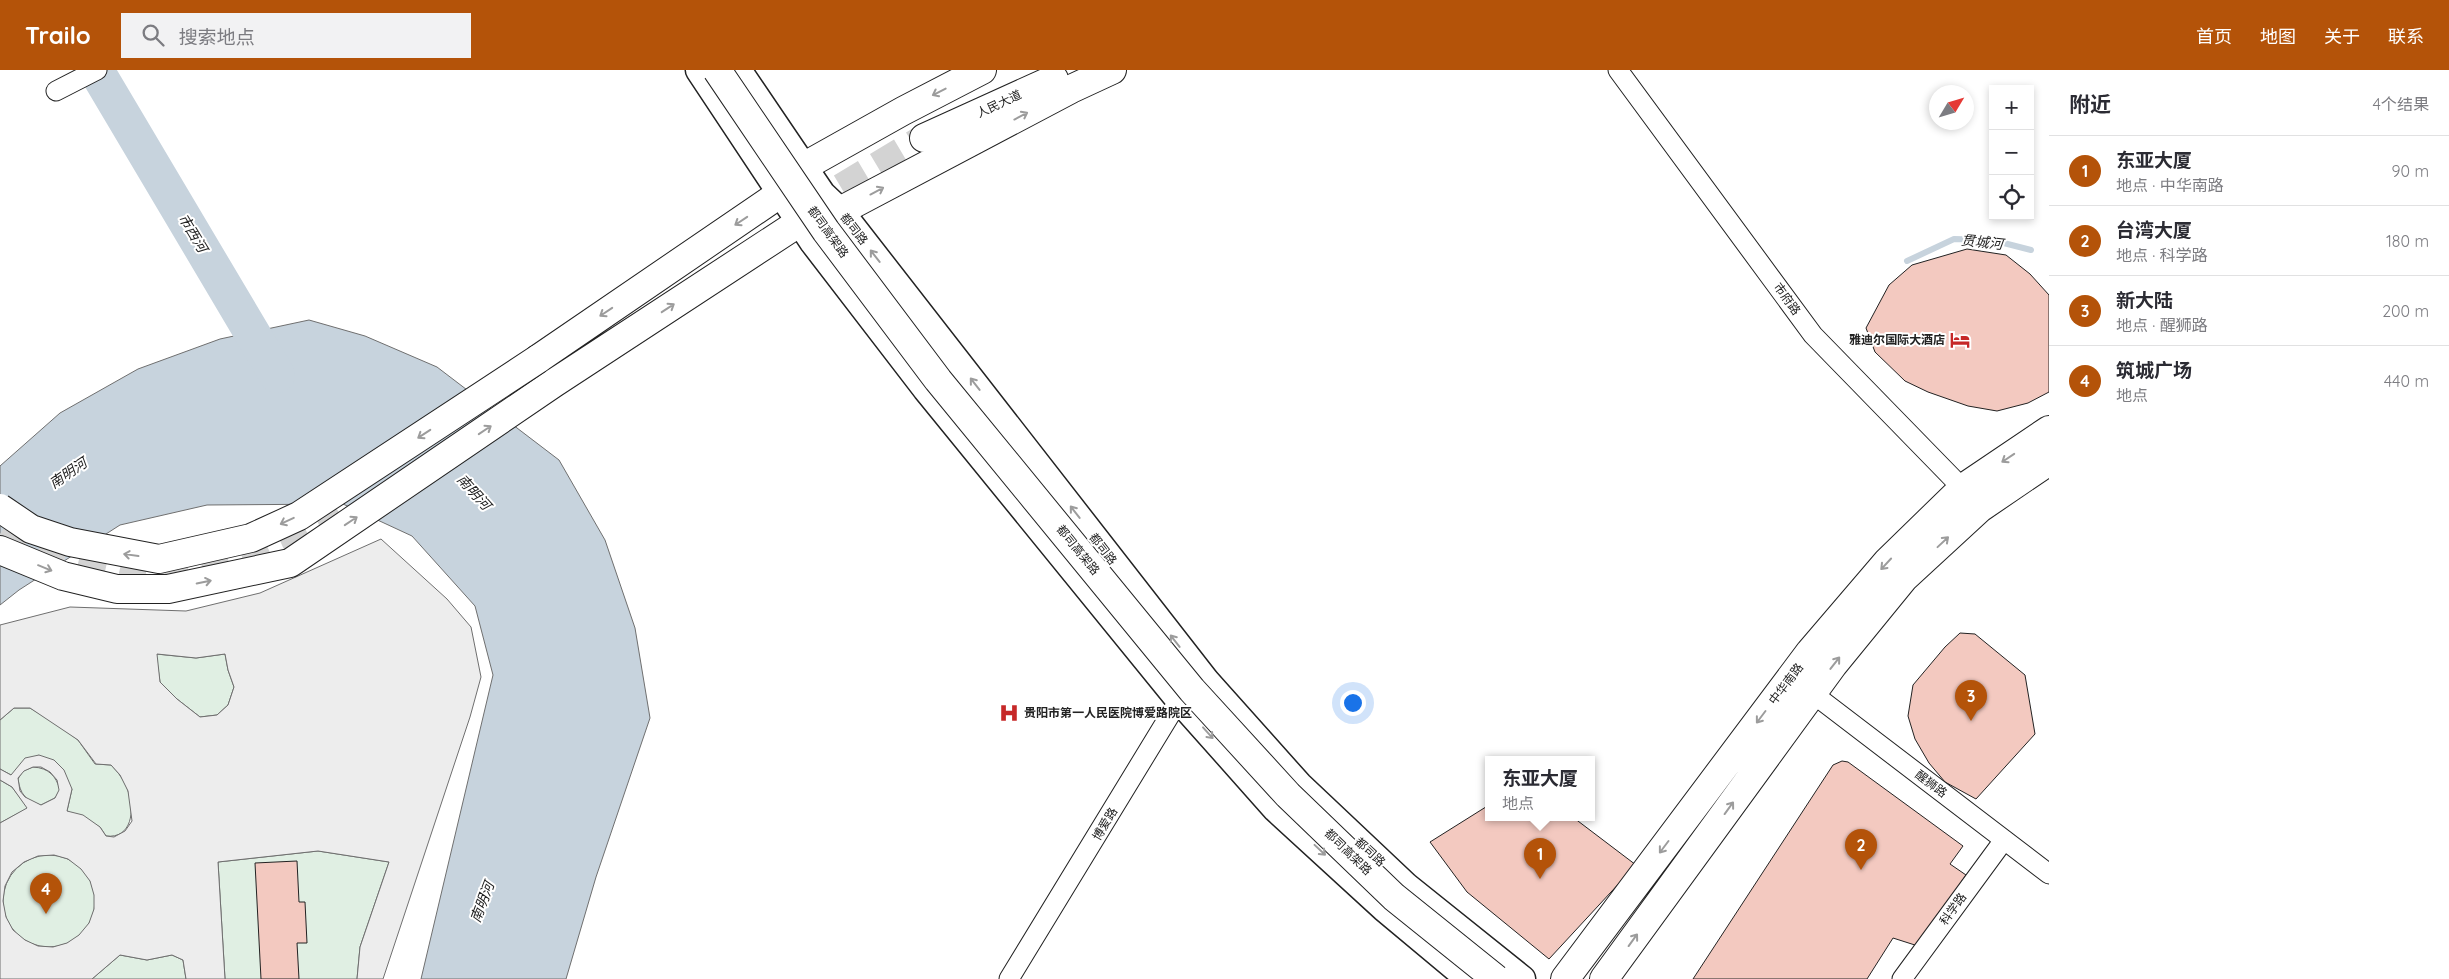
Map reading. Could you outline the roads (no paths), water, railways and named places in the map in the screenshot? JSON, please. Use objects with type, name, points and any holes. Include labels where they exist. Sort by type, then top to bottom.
[{"type":"main road","points":[[699,70],[800,222],[926,390],[1180,701],[1276,809],[1384,908],[1469,979]]},
{"type":"main road","name":"都司高架路","points":[[717,70],[826,231],[932,372],[1192,690],[1288,795],[1387,890],[1496,979]]},
{"type":"main road","name":"都司路","points":[[738,70],[822,194],[840,211],[1195,666],[1314,798],[1406,886],[1522,979]]},
{"type":"main road","points":[[0,508],[31,529],[70,542],[159,559],[251,538],[299,516],[538,358],[781,193],[803,168],[903,110],[982,70]]},
{"type":"main road","name":"人民大道","points":[[1035,70],[920,131],[1073,70]]},
{"type":"main road","points":[[0,550],[63,576],[117,590],[168,589],[290,563],[554,383],[800,222],[840,211],[1071,89],[1112,70]]},
{"type":"main road","name":"中华南路","points":[[1565,979],[1810,652],[1887,562],[1971,498],[2049,430]]},
{"type":"main road","name":"中华南路","points":[[1604,979],[1812,693],[1971,498],[2049,461]]},
{"type":"street","points":[[56,91],[97,70]]},
{"type":"street","name":"市府路","points":[[1618,70],[1813,335],[1971,498]]},
{"type":"street","name":"博爱路","points":[[1010,979],[1180,701],[1195,666]]},
{"type":"street","name":"醒狮路","points":[[1812,693],[2049,874]]},
{"type":"street","name":"科学路","points":[[1902,979],[2004,840]]},
{"type":"water","name":"南明河","points":[[309,320],[365,336],[437,367],[559,460],[605,540],[635,628],[650,718],[596,877],[566,979],[421,979],[493,675],[475,606],[412,536],[343,504],[207,505],[120,525],[19,590],[0,605],[0,466],[60,413],[138,369],[220,339]]},
{"type":"waterway","name":"市西河","points":[[96,70],[277,375]]},
{"type":"waterway","name":"贯城河","points":[[1907,261],[1954,239],[1992,240],[2031,250]]},
{"type":"tunnel","points":[[805,209],[924,138]]},
{"type":"tunnel","points":[[0,534],[9,540],[63,561],[133,577],[210,569],[268,552],[327,525],[341,515]]},
{"type":"place","name":"雅迪尔国际大酒店","points":[[1960,340]]},
{"type":"place","name":"贵阳市第一人民医院博爱路院区","points":[[1009,713]]},
{"type":"place","name":"新大陆","points":[[1971,721]]},
{"type":"place","name":"台湾大厦","points":[[1861,870]]},
{"type":"place","name":"东亚大厦","points":[[1540,879]]},
{"type":"place","name":"筑城广场","points":[[46,914]]}]
